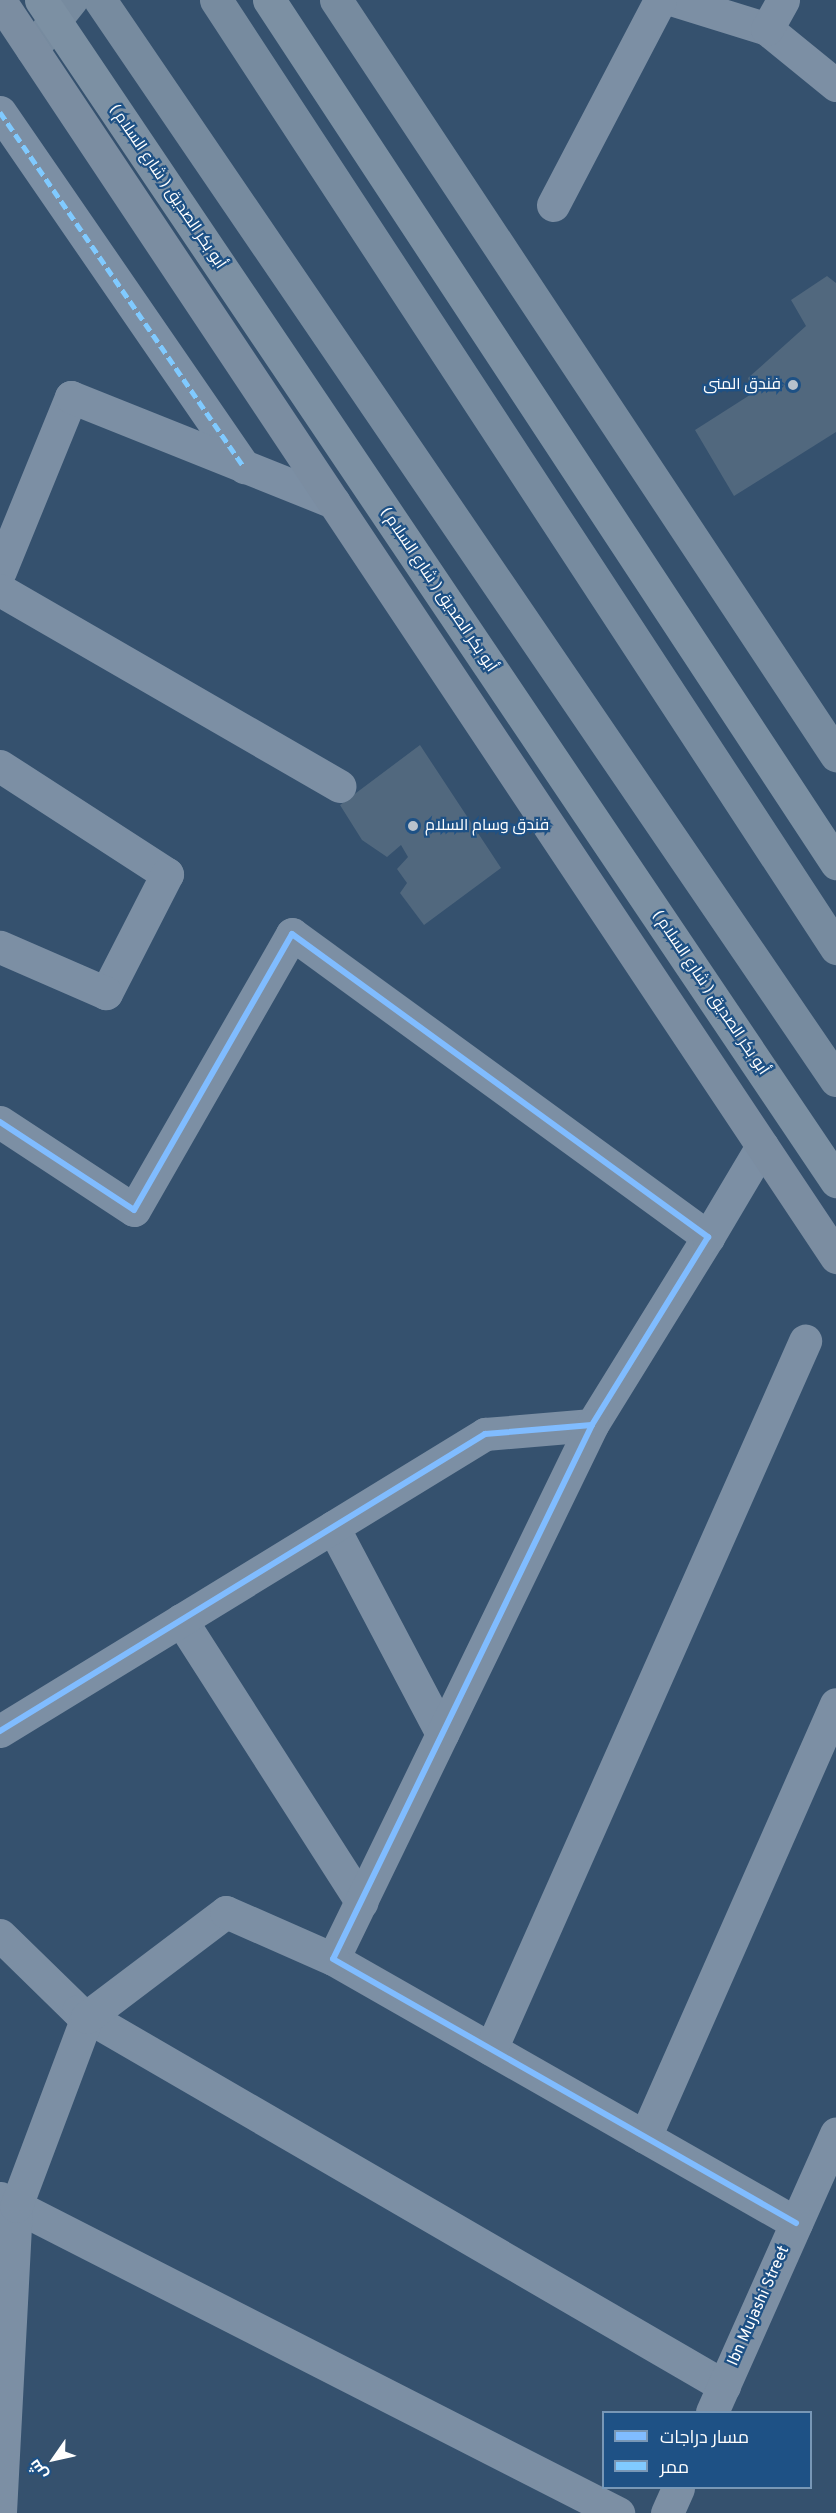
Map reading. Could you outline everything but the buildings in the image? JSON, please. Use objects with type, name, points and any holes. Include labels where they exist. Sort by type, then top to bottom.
[{"type":"highway","name":"( شارع السلام ) أبو بكر الصديق","points":[[41,0],[836,1181]]},
{"type":"highway","points":[[269,0],[836,863]]},
{"type":"main road","points":[[32,49],[71,0]]},
{"type":"main road","points":[[100,0],[836,1080]]},
{"type":"main road","points":[[216,0],[836,948]]},
{"type":"main road","points":[[336,0],[836,755]]},
{"type":"main road","points":[[0,1],[836,1257]]},
{"type":"street","points":[[553,205],[660,0]]},
{"type":"street","points":[[674,0],[767,29],[836,85]]},
{"type":"street","points":[[767,29],[783,0]]},
{"type":"street","points":[[0,112],[244,466]]},
{"type":"street","points":[[0,571],[71,397],[334,502]]},
{"type":"street","points":[[0,590],[340,786]]},
{"type":"street","points":[[0,766],[168,874],[106,993],[0,947]]},
{"type":"street","points":[[0,1122],[134,1210],[292,934],[708,1237]]},
{"type":"street","points":[[333,1959],[592,1425],[762,1146]]},
{"type":"street","points":[[491,2049],[805,1341]]},
{"type":"street","points":[[0,1731],[485,1434],[592,1425]]},
{"type":"street","points":[[333,1527],[442,1734]]},
{"type":"street","points":[[181,1620],[361,1902]]},
{"type":"street","points":[[645,2137],[836,1704]]},
{"type":"street","points":[[0,2512],[8,2202],[87,2017],[226,1911],[333,1959],[796,2223]]},
{"type":"street","points":[[0,1935],[87,2017],[718,2399]]},
{"type":"street","name":"Ibn Mujashi Street","points":[[718,2399],[836,2133]]},
{"type":"street","points":[[8,2202],[618,2513]]},
{"type":"street","points":[[667,2513],[677,2489]]},
{"type":"marked path","points":[[0,112],[244,467]]},
{"type":"cycle path","points":[[0,1122],[134,1210],[292,934],[708,1237],[592,1425]]},
{"type":"cycle path","points":[[0,1731],[485,1434],[592,1425],[333,1959],[796,2223]]},
{"type":"place","name":"فندق المنى","points":[[793,385]]},
{"type":"place","name":"فندق وسام السلام","points":[[413,826]]}]
